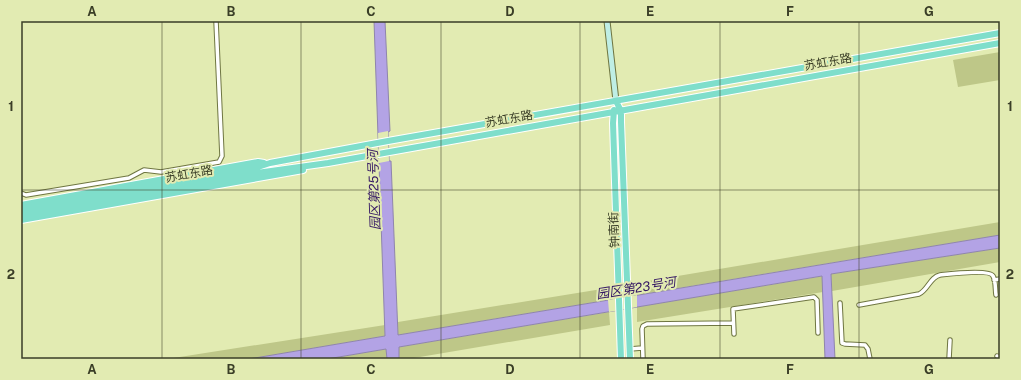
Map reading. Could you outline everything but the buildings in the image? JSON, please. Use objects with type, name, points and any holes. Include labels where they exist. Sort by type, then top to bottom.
[{"type":"main road","name":"苏虹东路","points":[[21,216],[80,202],[378,142],[1000,33]]},
{"type":"main road","name":"苏虹东路","points":[[21,211],[328,163],[1000,43]]},
{"type":"main road","name":"钟南街","points":[[616,100],[621,111],[630,359]]},
{"type":"main road","name":"钟南街","points":[[616,100],[613,113],[621,359]]},
{"type":"main road","points":[[21,205],[258,162],[270,163]]},
{"type":"main road","points":[[21,220],[310,169],[328,163]]},
{"type":"street","points":[[21,194],[26,195],[129,178],[144,170],[161,172],[217,163],[221,160],[216,21]]},
{"type":"street","name":"钟南街","points":[[607,21],[616,100]]},
{"type":"street","points":[[859,305],[922,293],[938,275],[982,272],[991,274],[994,280],[996,295]]},
{"type":"street","points":[[994,280],[1000,279]]},
{"type":"street","points":[[734,334],[733,309],[814,297],[817,300],[818,333]]},
{"type":"street","points":[[840,303],[842,343],[865,345],[868,349],[870,359]]},
{"type":"street","points":[[643,359],[642,328],[647,324],[733,323]]},
{"type":"street","points":[[948,359],[950,340]]},
{"type":"street","points":[[630,349],[642,348]]},
{"type":"green space","points":[[1000,52],[1000,80],[958,87],[953,60]]},
{"type":"green space","points":[[1000,222],[1000,235],[637,295],[636,283]]},
{"type":"green space","points":[[1000,248],[1000,262],[832,291],[831,274]]},
{"type":"green space","points":[[823,276],[823,292],[637,322],[637,307]]},
{"type":"green space","points":[[608,288],[608,300],[398,335],[398,322]]},
{"type":"green space","points":[[609,312],[610,325],[408,359],[399,359],[399,347]]},
{"type":"green space","points":[[385,325],[385,336],[249,359],[167,359]]},
{"type":"green space","points":[[386,349],[387,359],[327,359]]},
{"type":"shaded area","points":[[374,21],[385,21],[390,131],[388,132],[389,161],[391,161],[398,335],[1000,235],[1000,248],[831,274],[835,359],[825,359],[822,276],[399,347],[399,359],[387,359],[386,349],[327,359],[249,359],[385,336]]},
{"type":"pier","points":[[388,131],[389,161],[379,163],[378,133]]},
{"type":"pier","points":[[637,295],[637,307],[609,312],[608,300]]},
{"type":"water label","name":"园区第25号河","points":[[374,190]]},
{"type":"water label","name":"园区第23号河","points":[[636,288]]}]
